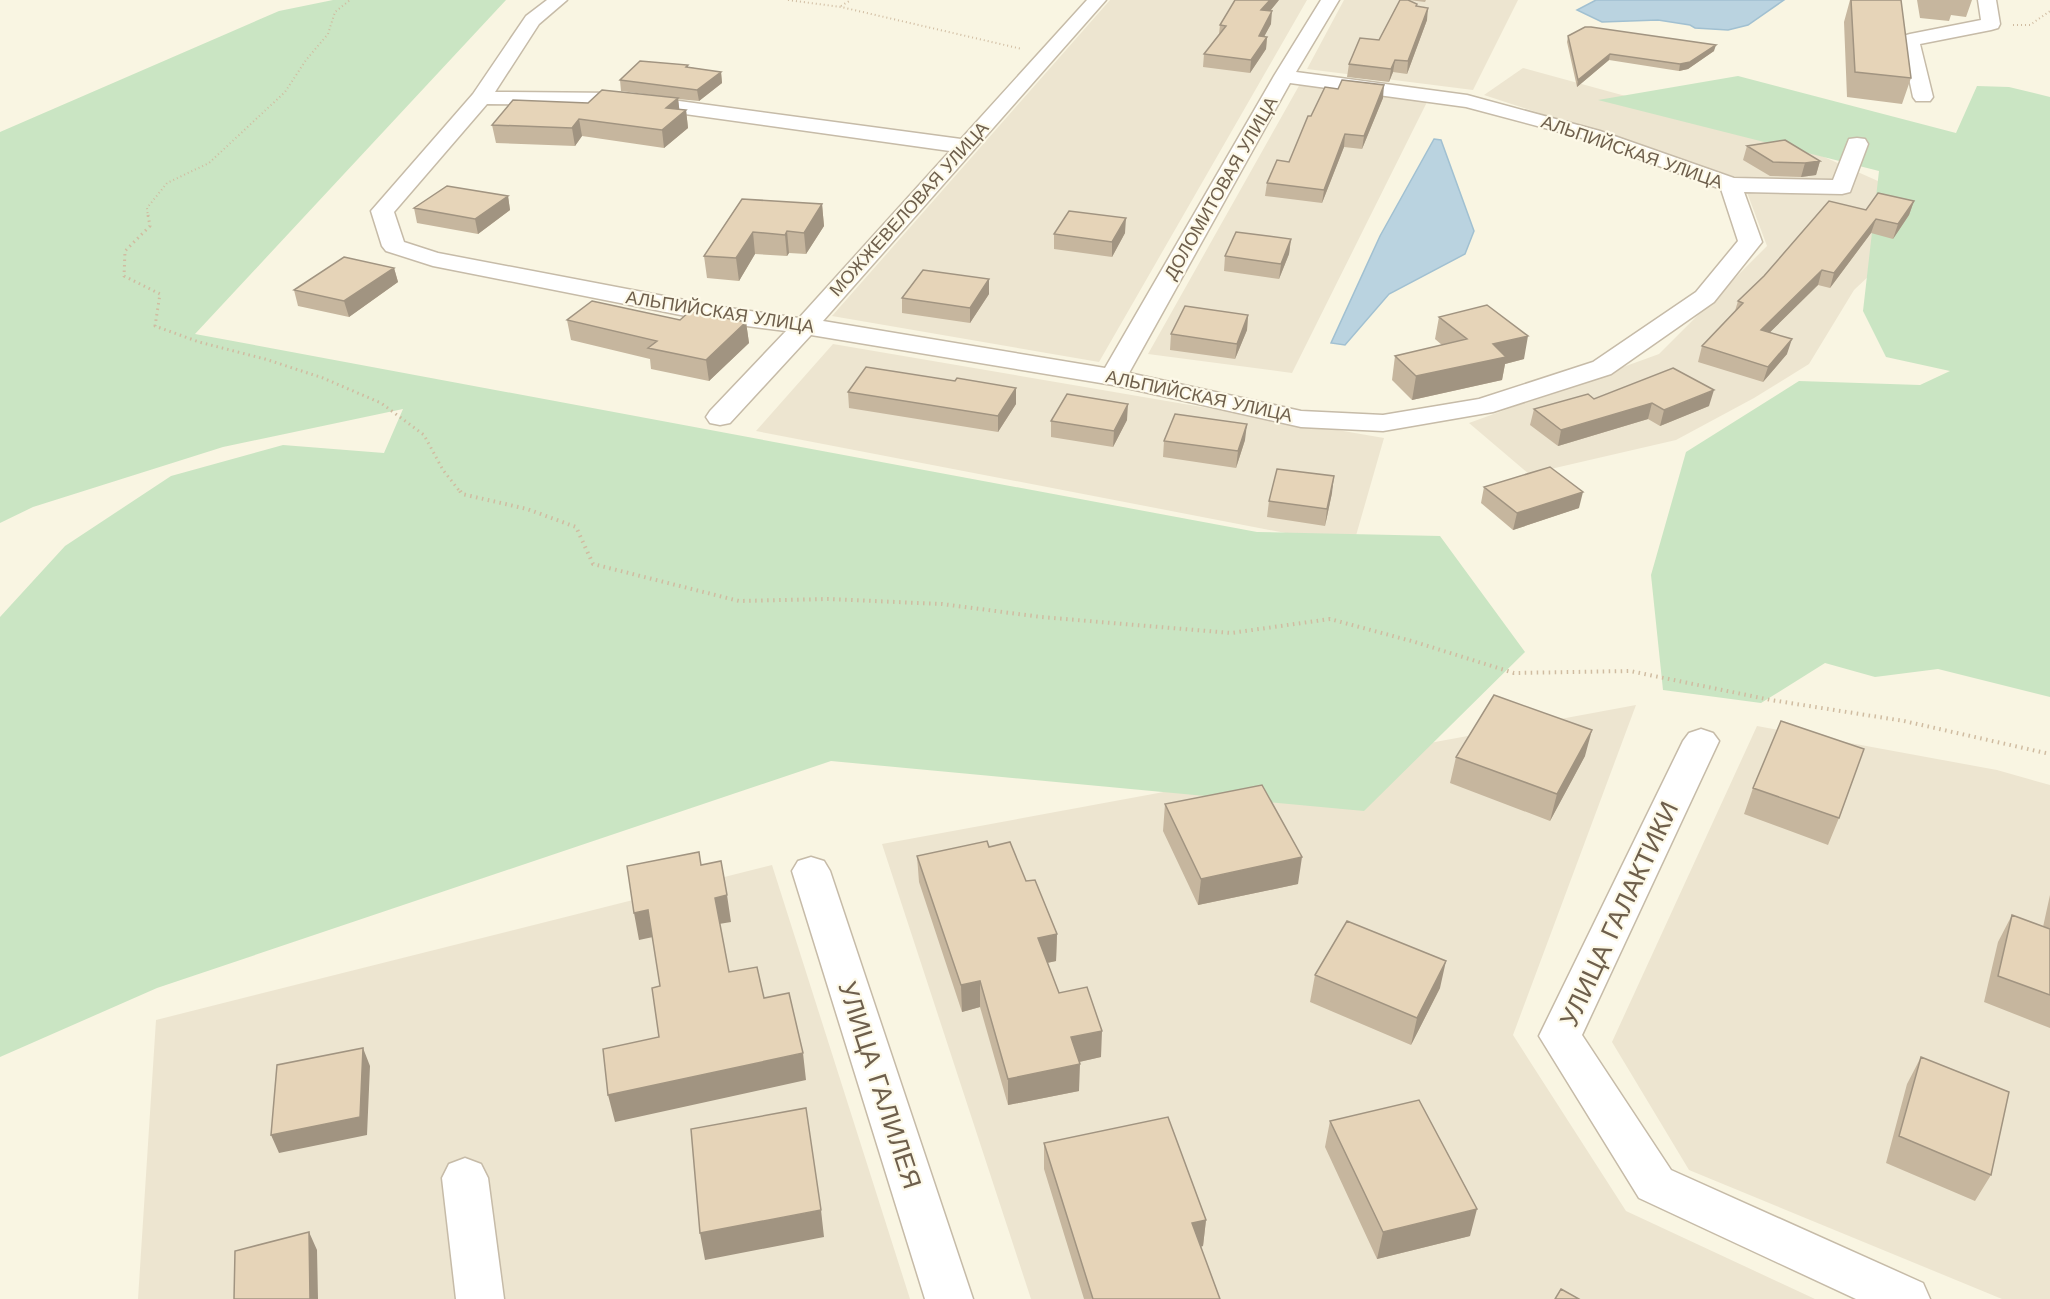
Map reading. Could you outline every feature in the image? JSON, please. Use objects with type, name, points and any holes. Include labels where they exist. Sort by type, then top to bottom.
[{"type":"street","name":"АЛЬПИЙСКАЯ УЛИЦА","points":[[558,0],[532,20],[481,98],[382,211],[394,246],[433,259],[705,312],[1113,376],[1301,419],[1383,423],[1484,406],[1602,369],[1705,297],[1750,242],[1731,185],[1593,135],[1467,101],[1284,76]]},
{"type":"street","name":"МОЖЖЕВЕЛОВАЯ УЛИЦА","points":[[720,417],[805,326],[1097,0]]},
{"type":"street","name":"ДОЛОМИТОВАЯ УЛИЦА","points":[[1113,376],[1284,76],[1330,0]]},
{"type":"street","points":[[1923,97],[1910,40],[1991,24],[1987,0]]},
{"type":"street","points":[[481,98],[620,99],[964,146]]},
{"type":"street","points":[[1731,185],[1842,187],[1857,144]]},
{"type":"street","name":"УЛИЦА ГАЛАКТИКИ","points":[[1701,741],[1560,1036],[1655,1184],[1906,1299]]},
{"type":"street","name":"УЛИЦА ГАЛИЛЕЯ","points":[[811,871],[949,1299]]},
{"type":"street","points":[[465,1178],[480,1299]]},
{"type":"path","points":[[350,0],[334,12],[328,34],[306,60],[285,92],[209,163],[167,183],[147,208],[150,226],[125,251],[124,276],[160,294],[155,326],[199,342],[265,359],[323,378],[381,403],[424,435],[443,470],[462,494],[527,509],[576,527],[592,564],[739,601],[828,598],[942,604],[1041,617],[1231,633],[1330,619],[1415,642],[1514,673],[1630,671],[1771,700],[1904,721],[2050,754]]},
{"type":"path","points":[[788,0],[841,7],[1046,55]]},
{"type":"path","points":[[841,7],[851,0]]},
{"type":"path","points":[[1991,24],[2030,25],[2050,12]]},
{"type":"shaded area","points":[[1110,0],[1307,0],[1099,362],[832,316]]},
{"type":"shaded area","points":[[1344,0],[1518,0],[1473,90],[1307,69]]},
{"type":"shaded area","points":[[1523,68],[1786,140],[1934,206],[1906,241],[1854,290],[1809,364],[1754,398],[1676,440],[1529,474],[1469,423],[1659,354],[1767,246],[1742,179],[1484,95]]},
{"type":"shaded area","points":[[1300,84],[1427,102],[1292,373],[1148,354]]},
{"type":"shaded area","points":[[833,344],[1384,438],[1353,546],[756,431]]},
{"type":"shaded area","points":[[1636,705],[1513,1035],[1626,1211],[1815,1299],[1031,1299],[882,844]]},
{"type":"shaded area","points":[[1757,726],[1997,770],[2050,785],[2050,1299],[2002,1299],[1689,1170],[1612,1042]]},
{"type":"shaded area","points":[[772,865],[910,1299],[138,1299],[156,1020]]},
{"type":"green space","points":[[333,0],[506,0],[195,334],[1257,532],[1440,536],[1525,652],[1364,811],[831,761],[157,988],[0,1057],[0,617],[65,546],[171,476],[283,445],[384,453],[403,409],[223,447],[33,507],[0,523],[0,132],[279,11]]},
{"type":"green space","points":[[1738,76],[1956,133],[1977,86],[2009,87],[2050,97],[2050,697],[1938,669],[1875,677],[1825,663],[1761,703],[1663,690],[1651,575],[1686,452],[1799,381],[1920,385],[1950,371],[1886,357],[1863,311],[1879,171],[1598,100]]},
{"type":"water","points":[[1596,0],[1784,0],[1748,25],[1728,30],[1695,28],[1690,25],[1658,20],[1602,22],[1577,10]]},
{"type":"water","points":[[1434,139],[1441,140],[1474,231],[1465,254],[1389,294],[1345,345],[1331,343],[1380,236]]},
{"type":"building","points":[[1235,0],[1270,0],[1261,10],[1272,11],[1259,36],[1267,37],[1251,60],[1204,54],[1226,26],[1220,25]]},
{"type":"building","points":[[1400,0],[1408,0],[1417,4],[1416,6],[1428,8],[1408,61],[1395,60],[1391,69],[1349,64],[1360,38],[1379,40]]},
{"type":"building","points":[[1851,0],[1901,0],[1911,78],[1855,72]]},
{"type":"building","points":[[1585,27],[1716,45],[1690,62],[1680,64],[1610,54],[1578,80],[1568,36]]},
{"type":"building","points":[[640,61],[688,65],[686,67],[721,72],[697,90],[620,80]]},
{"type":"building","points":[[1342,80],[1384,85],[1364,136],[1345,134],[1324,190],[1267,183],[1277,160],[1289,162],[1308,116],[1311,116],[1325,87],[1338,89]]},
{"type":"building","points":[[602,90],[678,98],[666,108],[686,110],[662,130],[579,119],[572,128],[492,125],[513,100],[588,103]]},
{"type":"building","points":[[1785,140],[1820,161],[1773,162],[1747,146]]},
{"type":"building","points":[[447,186],[508,196],[475,219],[414,208]]},
{"type":"building","points":[[1878,193],[1914,201],[1898,224],[1876,219],[1834,273],[1822,270],[1761,330],[1792,339],[1768,367],[1702,346],[1743,303],[1738,301],[1764,276],[1829,201],[1866,210]]},
{"type":"building","points":[[742,199],[822,204],[804,233],[787,231],[785,235],[753,232],[736,258],[704,256]]},
{"type":"building","points":[[1069,211],[1126,218],[1112,242],[1054,234]]},
{"type":"building","points":[[1236,232],[1291,239],[1281,264],[1225,256]]},
{"type":"building","points":[[344,257],[394,268],[344,301],[294,290]]},
{"type":"building","points":[[923,270],[989,279],[970,308],[902,298]]},
{"type":"building","points":[[592,301],[680,320],[690,311],[746,322],[706,360],[648,348],[657,341],[567,320]]},
{"type":"building","points":[[1487,305],[1528,336],[1493,344],[1506,357],[1416,376],[1395,356],[1467,339],[1439,317]]},
{"type":"building","points":[[1185,306],[1248,315],[1237,344],[1171,334]]},
{"type":"building","points":[[866,367],[1016,388],[998,416],[848,392]]},
{"type":"building","points":[[1673,368],[1714,390],[1664,410],[1652,403],[1561,430],[1534,409],[1588,394],[1594,399]]},
{"type":"building","points":[[1067,394],[1128,404],[1114,431],[1051,421]]},
{"type":"building","points":[[1175,414],[1247,424],[1238,451],[1164,441]]},
{"type":"building","points":[[1550,467],[1583,492],[1517,513],[1484,487]]},
{"type":"building","points":[[1277,469],[1334,476],[1327,509],[1269,501]]},
{"type":"building","points":[[1494,695],[1592,730],[1557,794],[1456,757]]},
{"type":"building","points":[[1781,721],[1864,749],[1839,818],[1753,788]]},
{"type":"building","points":[[1262,785],[1302,857],[1201,879],[1165,804]]},
{"type":"building","points":[[987,841],[989,847],[1010,842],[1026,881],[1035,880],[1057,934],[1038,938],[1059,993],[1087,987],[1102,1031],[1071,1037],[1080,1064],[1008,1079],[980,981],[961,985],[917,856]]},
{"type":"building","points":[[699,852],[701,865],[721,861],[727,895],[715,898],[729,972],[757,967],[764,998],[789,993],[803,1053],[608,1095],[603,1049],[659,1037],[652,988],[660,986],[648,910],[634,913],[627,866]]},
{"type":"building","points":[[2012,915],[2050,929],[2050,995],[1998,976]]},
{"type":"building","points":[[1347,921],[1446,961],[1417,1018],[1315,975]]},
{"type":"building","points":[[363,1048],[360,1117],[271,1135],[277,1065]]},
{"type":"building","points":[[1921,1057],[2009,1092],[1991,1175],[1899,1136]]},
{"type":"building","points":[[1419,1100],[1477,1209],[1383,1232],[1330,1121]]},
{"type":"building","points":[[806,1108],[821,1210],[700,1233],[691,1129]]},
{"type":"building","points":[[1168,1117],[1206,1220],[1192,1223],[1220,1299],[1093,1299],[1044,1143]]},
{"type":"building","points":[[309,1232],[310,1299],[234,1299],[235,1251]]},
{"type":"building","points":[[1561,1289],[1579,1299],[1555,1299]]}]
